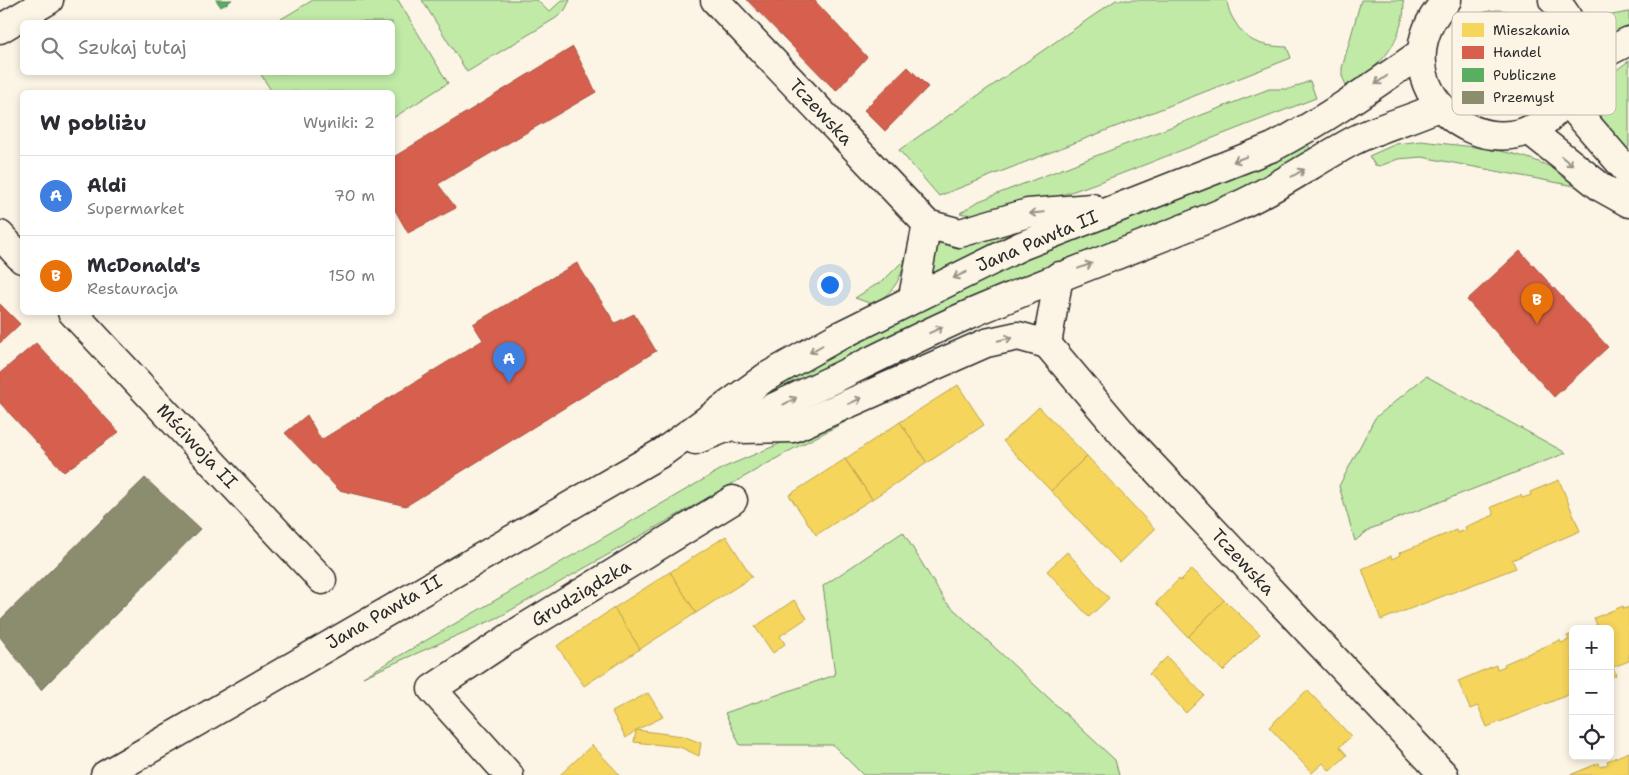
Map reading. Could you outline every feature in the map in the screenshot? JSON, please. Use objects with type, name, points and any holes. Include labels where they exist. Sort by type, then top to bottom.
[{"type":"main road","points":[[0,29],[49,0]]},
{"type":"main road","name":"Tczewska","points":[[715,0],[927,224]]},
{"type":"main road","points":[[1435,5],[1425,32],[1421,53],[1425,81],[1438,106],[1464,127],[1496,136],[1529,130],[1553,115]]},
{"type":"main road","points":[[1616,48],[1629,41]]},
{"type":"main road","name":"Jana Pawła II","points":[[105,775],[663,452],[766,377],[913,297],[1021,246],[1121,205],[1273,147],[1342,107],[1421,53]]},
{"type":"main road","name":"Jana Pawła II","points":[[663,452],[779,406],[955,321],[1060,276],[1227,211],[1284,182],[1353,141],[1438,106]]},
{"type":"main road","points":[[1579,115],[1629,173]]},
{"type":"main road","points":[[1529,130],[1602,188],[1629,202]]},
{"type":"main road","points":[[913,297],[927,224],[960,233],[1028,213],[1121,205]]},
{"type":"main road","points":[[0,235],[20,257]]},
{"type":"main road","points":[[724,429],[793,428],[986,343],[1018,336],[1047,344],[1060,276]]},
{"type":"main road","name":"Mściwoja II","points":[[75,315],[322,580]]},
{"type":"main road","name":"Tczewska","points":[[1047,344],[1128,440],[1444,775]]},
{"type":"main road","name":"Grudziądzka","points":[[509,775],[432,689],[521,630],[733,500]]},
{"type":"green space","points":[[313,0],[398,0],[448,83],[395,117],[395,90],[271,90],[261,75],[395,75],[395,20],[279,20]]},
{"type":"green space","points":[[422,0],[537,0],[549,12],[562,0],[570,0],[565,10],[556,18],[467,72]]},
{"type":"green space","points":[[1116,0],[1227,0],[1232,16],[1245,35],[1263,44],[1287,47],[1291,58],[939,196],[899,150]]},
{"type":"green space","points":[[1361,0],[1403,0],[1403,17],[1392,46],[1386,55],[1364,75],[1346,85],[1342,76],[1342,68]]},
{"type":"green space","points":[[1498,10],[1509,12],[1487,12]]},
{"type":"green space","points":[[1629,12],[1629,25],[1616,32],[1616,14]]},
{"type":"green space","points":[[1629,61],[1629,147],[1625,151],[1606,126],[1601,115],[1616,115],[1616,71]]},
{"type":"green space","points":[[1310,81],[1316,98],[1105,180],[1037,203],[980,214],[960,213],[979,201],[1269,89],[1289,89]]},
{"type":"green space","points":[[1421,141],[1484,148],[1525,157],[1545,164],[1563,174],[1580,187],[1422,157],[1398,159],[1380,166],[1375,165],[1369,156],[1396,144]]},
{"type":"green space","points":[[1307,142],[1311,151],[1228,196],[904,330],[776,394],[772,393],[772,389],[862,338],[1030,257]]},
{"type":"green space","points":[[1033,224],[1034,228],[931,274],[931,242]]},
{"type":"green space","points":[[905,259],[898,280],[885,296],[872,304],[855,298],[885,279]]},
{"type":"green space","points":[[1426,376],[1566,453],[1370,529],[1355,541],[1339,486],[1375,418]]},
{"type":"green space","points":[[845,422],[793,449],[499,617],[363,677],[725,467],[826,424]]},
{"type":"green space","points":[[903,532],[945,601],[1115,760],[1119,775],[863,775],[833,745],[740,745],[725,713],[835,675],[823,586]]},
{"type":"building: Mieszkania","points":[[958,385],[984,425],[927,463],[900,422]]},
{"type":"building: Mieszkania","points":[[1039,407],[1087,456],[1051,491],[1003,441]]},
{"type":"building: Mieszkania","points":[[900,422],[927,463],[872,499],[845,459]]},
{"type":"building: Mieszkania","points":[[1087,456],[1155,529],[1120,563],[1051,491]]},
{"type":"building: Mieszkania","points":[[845,459],[872,499],[816,535],[789,495]]},
{"type":"building: Mieszkania","points":[[1559,480],[1580,531],[1512,560],[1516,568],[1381,620],[1362,569],[1391,556],[1392,559],[1400,555],[1399,553],[1456,530],[1457,533],[1466,530],[1465,527],[1494,515],[1491,507],[1521,495],[1522,498],[1531,495],[1530,492]]},
{"type":"building: Mieszkania","points":[[726,536],[752,577],[696,613],[670,572]]},
{"type":"building: Mieszkania","points":[[1067,552],[1109,598],[1089,617],[1047,571]]},
{"type":"building: Mieszkania","points":[[1192,569],[1224,600],[1188,637],[1156,603],[1179,579],[1180,581]]},
{"type":"building: Mieszkania","points":[[670,572],[696,613],[640,649],[614,608]]},
{"type":"building: Mieszkania","points":[[794,600],[807,618],[780,636],[785,644],[773,653],[755,627]]},
{"type":"building: Mieszkania","points":[[1224,600],[1260,634],[1223,671],[1188,637]]},
{"type":"building: Mieszkania","points":[[1623,606],[1624,609],[1629,607],[1629,661],[1614,667],[1614,625],[1597,625],[1594,618]]},
{"type":"building: Mieszkania","points":[[614,608],[640,649],[584,686],[557,646]]},
{"type":"building: Mieszkania","points":[[1560,640],[1561,643],[1569,640],[1569,695],[1487,727],[1478,706],[1470,709],[1458,681],[1496,665],[1497,669],[1505,666],[1504,664]]},
{"type":"building: Mieszkania","points":[[1167,657],[1204,695],[1186,713],[1149,674]]},
{"type":"building: Mieszkania","points":[[1307,690],[1351,736],[1340,747],[1347,755],[1330,771],[1323,763],[1312,773],[1269,727]]},
{"type":"building: Mieszkania","points":[[648,693],[663,717],[636,730],[626,738],[612,712]]},
{"type":"building: Mieszkania","points":[[636,730],[683,736],[701,743],[699,756],[680,747],[634,742]]},
{"type":"building: Mieszkania","points":[[592,745],[620,775],[560,775]]},
{"type":"building: Mieszkania","points":[[1629,752],[1629,775],[1570,775],[1599,763],[1600,767],[1608,764],[1607,761],[1614,760],[1614,758]]},
{"type":"building: Handel","points":[[747,0],[814,0],[867,57],[836,91]]},
{"type":"building: Handel","points":[[573,47],[596,92],[438,184],[456,208],[408,233],[395,210],[395,156]]},
{"type":"building: Handel","points":[[908,67],[928,87],[885,131],[864,110]]},
{"type":"building: Handel","points":[[1520,251],[1608,347],[1554,397],[1467,300]]},
{"type":"building: Handel","points":[[577,263],[615,323],[634,314],[656,351],[406,506],[339,490],[285,433],[307,415],[321,440],[483,340],[473,324]]},
{"type":"building: Handel","points":[[0,304],[20,324],[0,343]]},
{"type":"building: Handel","points":[[36,343],[119,432],[64,472],[0,403],[0,373]]},
{"type":"building: Publiczne","points":[[216,0],[232,0],[221,7]]},
{"type":"building: Przemysł","points":[[145,478],[200,529],[41,690],[0,637],[0,620]]},
{"type":"place","name":"McDonald's","points":[[1537,324]]},
{"type":"place","name":"Aldi","points":[[509,383]]}]
